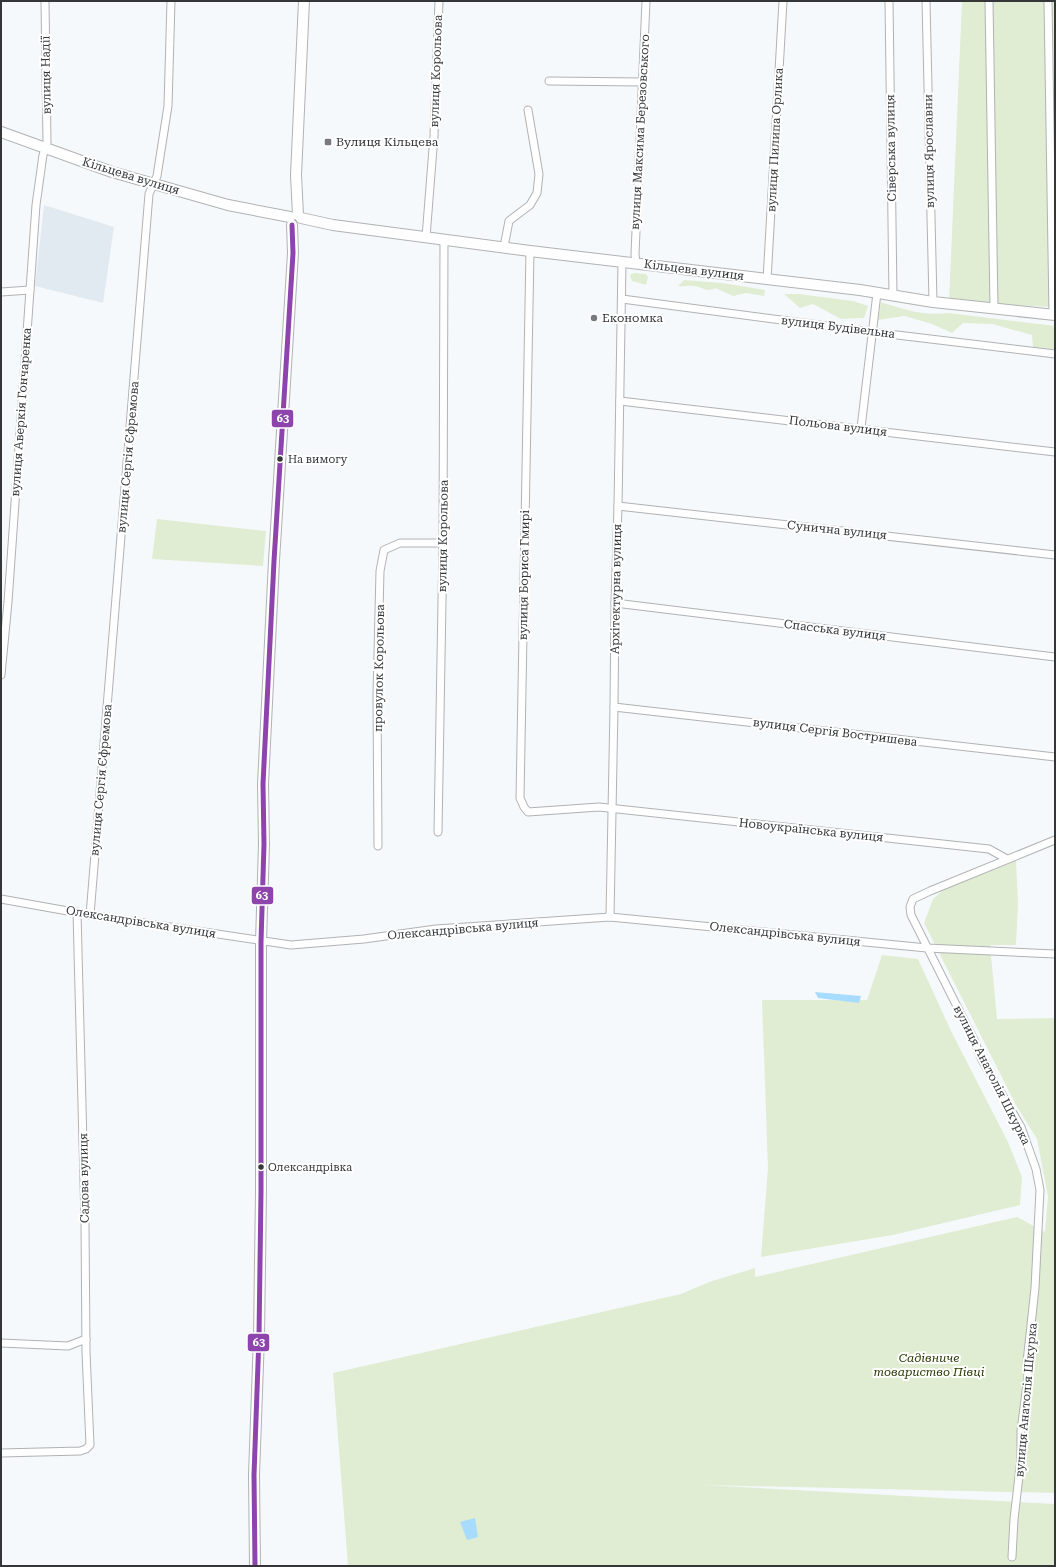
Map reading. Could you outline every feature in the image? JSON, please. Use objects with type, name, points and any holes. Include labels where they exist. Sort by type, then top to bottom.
[{"type":"street","name":"вулиця Надії","points":[[45,1],[47,143],[45,149]]},
{"type":"street","name":"вулиця Сергія Єфремова","points":[[90,915],[150,194],[157,176],[168,106],[171,1]]},
{"type":"street","points":[[255,1566],[254,1475],[259,1336],[261,1192],[261,942],[264,844],[263,784],[274,561],[295,220],[304,1]]},
{"type":"street","name":"вулиця Корольова","points":[[426,237],[434,136],[439,1]]},
{"type":"street","name":"вулиця Максима Березовського","points":[[636,263],[635,254],[646,1]]},
{"type":"street","name":"вулиця Пилипа Орлика","points":[[767,280],[783,1]]},
{"type":"street","name":"Сіверська вулиця","points":[[889,1],[893,296]]},
{"type":"street","name":"вулиця Ярославни","points":[[926,1],[932,302]]},
{"type":"street","points":[[989,1],[994,308]]},
{"type":"street","points":[[1048,1],[1054,315]]},
{"type":"street","points":[[548,81],[642,82]]},
{"type":"street","points":[[504,247],[510,221],[530,205],[537,193],[539,174],[528,110]]},
{"type":"street","name":"Кільцева вулиця","points":[[1,132],[112,172],[263,213],[295,220],[530,251],[877,293],[932,302],[1054,315]]},
{"type":"street","name":"вулиця Аверкія Гончаренка","points":[[1,675],[5,593],[36,205],[45,149]]},
{"type":"street","name":"вулиця Корольова","points":[[438,832],[443,543],[444,239]]},
{"type":"street","name":"вулиця Бориса Гмирі","points":[[530,251],[520,798],[528,812],[599,807],[613,809]]},
{"type":"street","name":"Архітектурна вулиця","points":[[610,917],[622,262]]},
{"type":"street","points":[[1,292],[30,290]]},
{"type":"street","points":[[861,428],[877,293]]},
{"type":"street","name":"вулиця Будівельна","points":[[622,299],[872,332],[1055,354]]},
{"type":"street","name":"Польова вулиця","points":[[620,401],[861,428],[1055,452]]},
{"type":"street","name":"Сунична вулиця","points":[[618,506],[1055,555]]},
{"type":"street","name":"провулок Корольова","points":[[378,846],[377,695],[380,571],[382,556],[384,550],[390,546],[400,543],[443,543]]},
{"type":"street","name":"Спасська вулиця","points":[[615,603],[1055,657]]},
{"type":"street","name":"вулиця Сергія Востришева","points":[[614,707],[1055,757]]},
{"type":"street","name":"Новоукраїнська вулиця","points":[[613,809],[989,849],[1007,859]]},
{"type":"street","name":"вулиця Анатолія Шкурка","points":[[1012,1556],[1014,1519],[1021,1459],[1021,1431],[1035,1288],[1040,1190],[1036,1170],[1021,1127],[982,1060],[974,1040],[911,915],[910,907],[913,899],[1055,840]]},
{"type":"street","name":"Олександрівська вулиця","points":[[1,899],[90,915],[261,942],[292,945],[364,939],[436,929],[610,917],[927,948],[1055,954]]},
{"type":"street","name":"Садова вулиця","points":[[1,1453],[80,1451],[86,1449],[90,1445],[86,1339],[85,1221],[77,912]]},
{"type":"street","points":[[1,1343],[68,1346],[86,1339]]},
{"type":"shaded area","points":[[44,205],[114,227],[103,303],[35,286]]},
{"type":"green space","points":[[962,1],[1055,1],[1055,307],[949,302]]},
{"type":"green space","points":[[634,273],[646,274],[648,277],[646,285],[632,281],[630,275]]},
{"type":"green space","points":[[684,280],[722,283],[765,290],[764,296],[746,293],[733,296],[715,288],[707,290],[692,286],[678,286]]},
{"type":"green space","points":[[784,294],[799,294],[853,301],[868,306],[864,318],[841,319],[813,304],[800,308]]},
{"type":"green space","points":[[881,302],[906,310],[922,313],[949,313],[1055,326],[1055,349],[1033,348],[1032,335],[992,324],[963,323],[952,333],[932,324],[904,316],[878,320]]},
{"type":"green space","points":[[157,519],[266,531],[263,566],[152,559]]},
{"type":"green space","name":"Садівниче товариство Півці","points":[[1016,860],[1018,904],[1016,945],[990,945],[997,1019],[1055,1018],[1055,1493],[703,1485],[1055,1504],[1055,1566],[348,1566],[333,1373],[681,1294],[709,1282],[755,1268],[755,1277],[1017,1217],[1045,1232],[1048,1197],[1037,1139],[1017,1107],[924,923],[933,899],[943,890]]},
{"type":"green space","points":[[882,955],[918,959],[952,1033],[1008,1142],[1022,1177],[1020,1205],[893,1235],[761,1257],[768,1168],[762,1000],[867,1000]]},
{"type":"water","points":[[815,992],[861,996],[859,1003],[818,998]]},
{"type":"water","points":[[475,1518],[478,1537],[467,1540],[460,1522]]},
{"type":"transit line","name":"63","points":[[255,1566],[254,1475],[259,1336],[261,1192],[261,942],[264,844],[263,784],[274,561],[293,253],[292,225]]},
{"type":"place","name":"Вулиця Кільцева","points":[[328,142]]},
{"type":"place","name":"Економка","points":[[594,318]]},
{"type":"place","name":"На вимогу","points":[[280,459]]},
{"type":"place","name":"Олександрівка","points":[[261,1167]]}]
